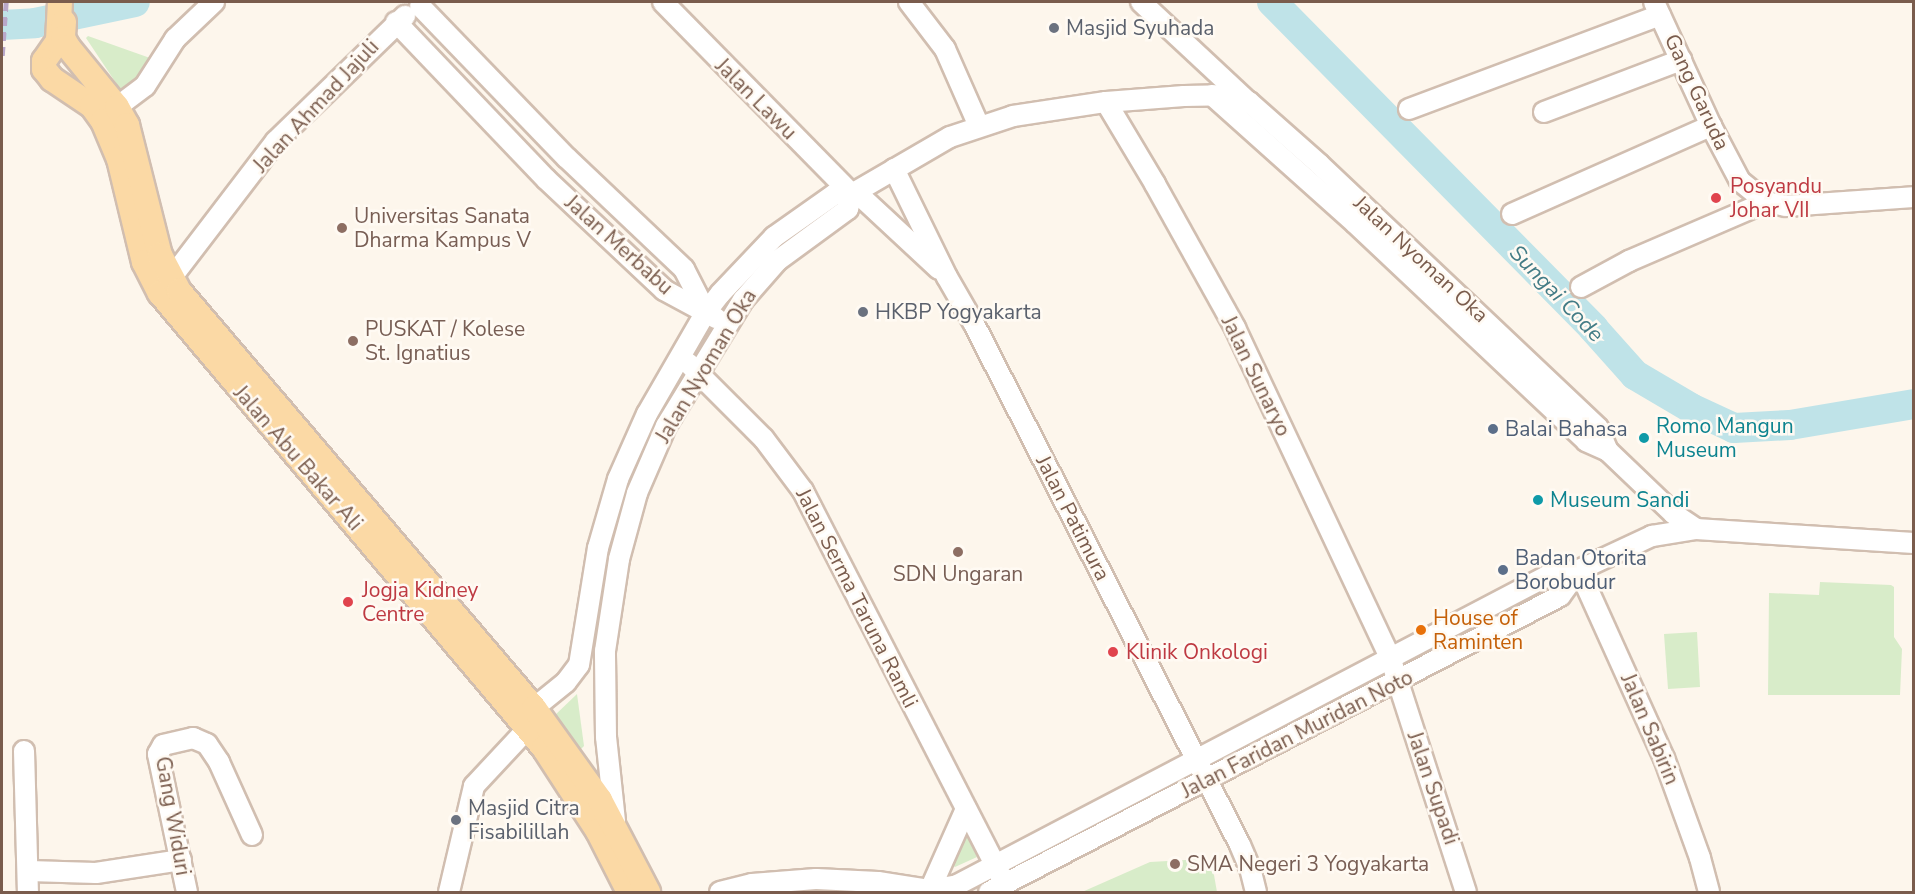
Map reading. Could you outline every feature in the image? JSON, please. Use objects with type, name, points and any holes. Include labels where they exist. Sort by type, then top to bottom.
[{"type":"main road","name":"Jalan Abu Bakar Ali","points":[[60,2],[61,39],[117,107],[127,125],[156,241],[179,291],[531,718],[583,806],[629,892]]},
{"type":"main road","points":[[61,39],[65,2]]},
{"type":"main road","name":"Jalan Abu Bakar Ali","points":[[61,39],[44,61],[44,69],[52,79],[92,106],[103,121],[120,166],[144,262],[164,300],[531,718],[576,763],[616,828],[648,892]]},
{"type":"street","points":[[117,107],[145,86],[175,39],[214,2]]},
{"type":"street","name":"Jalan Lawu","points":[[663,2],[854,193]]},
{"type":"street","points":[[909,2],[945,49],[979,126]]},
{"type":"street","points":[[1141,2],[1249,102]]},
{"type":"street","name":"Jalan Ahmad Jajuli","points":[[171,277],[276,141],[396,22],[422,4]]},
{"type":"street","name":"Jalan Merbabu","points":[[422,4],[567,158],[684,269],[706,312]]},
{"type":"street","points":[[1408,109],[1657,8]]},
{"type":"street","name":"Gang Garuda","points":[[1657,8],[1710,126],[1740,181],[1766,202]]},
{"type":"street","name":"Jalan Merbabu","points":[[396,22],[546,179],[664,290],[706,312]]},
{"type":"street","points":[[1544,112],[1681,60]]},
{"type":"street","name":"Jalan Nyoman Oka","points":[[1212,95],[1313,170]]},
{"type":"street","name":"Jalan Nyoman Oka","points":[[449,892],[474,786],[531,718],[566,682],[580,662],[592,574],[611,499],[637,433],[706,312],[732,278],[774,237],[835,194],[854,193],[950,138],[1012,116],[1106,102],[1212,95],[1232,96],[1249,102],[1313,170],[1362,216],[1471,317],[1598,428],[1608,451],[1674,514],[1696,529]]},
{"type":"street","name":"Jalan Sunaryo","points":[[1106,102],[1155,184],[1235,328],[1390,657],[1397,683]]},
{"type":"street","points":[[1512,214],[1710,126]]},
{"type":"street","points":[[546,179],[567,158]]},
{"type":"street","name":"Jalan Patimura","points":[[894,169],[947,278],[974,324],[1246,857],[1256,892]]},
{"type":"street","name":"Jalan Nyoman Oka","points":[[616,828],[608,764],[604,689],[605,651],[613,586],[629,515],[643,477],[666,426],[698,371],[726,325],[755,285],[777,261],[848,209],[854,193]]},
{"type":"street","name":"Jalan Patimura","points":[[854,193],[947,278]]},
{"type":"street","points":[[1581,287],[1629,261],[1766,202],[1786,206],[1914,197]]},
{"type":"street","points":[[706,312],[726,325]]},
{"type":"street","name":"Jalan Serma Taruna Ramli","points":[[681,357],[698,371],[764,439],[803,491],[995,865],[997,888]]},
{"type":"street","name":"Jalan Faridan Muridan Noto","points":[[720,892],[752,884],[792,886],[857,880],[930,891],[956,889],[995,865],[1547,576],[1579,570],[1638,541],[1666,532],[1696,529],[1914,543]]},
{"type":"street","name":"Jalan Faridan Muridan Noto","points":[[997,888],[1397,683],[1560,596],[1579,570]]},
{"type":"street","name":"Jalan Sabirin","points":[[1579,570],[1664,758],[1700,858],[1709,892]]},
{"type":"street","name":"Jalan Supadi","points":[[1397,683],[1450,836],[1466,892]]},
{"type":"street","name":"Gang Widuri","points":[[187,892],[158,754],[163,745],[193,738],[207,744],[219,762],[252,835]]},
{"type":"street","points":[[24,751],[28,892]]},
{"type":"street","points":[[930,891],[966,809]]},
{"type":"street","points":[[28,871],[96,873],[181,860]]},
{"type":"green space","points":[[88,36],[150,58],[145,75],[120,89],[86,38]]},
{"type":"green space","points":[[1550,581],[1556,591],[1421,661],[1416,652]]},
{"type":"green space","points":[[1820,582],[1894,587],[1894,637],[1902,649],[1900,695],[1768,695],[1769,593],[1819,595]]},
{"type":"green space","points":[[1697,632],[1700,687],[1668,689],[1664,634]]},
{"type":"green space","points":[[1346,689],[1351,700],[1238,758],[1232,748]]},
{"type":"green space","points":[[577,694],[584,746],[580,750],[553,717]]},
{"type":"green space","points":[[964,830],[968,830],[977,857],[955,867],[951,864]]},
{"type":"green space","points":[[1203,859],[1214,875],[1217,892],[1082,892],[1150,862]]},
{"type":"waterway","name":"Sungai Code","points":[[2,25],[35,23],[135,2]]},
{"type":"waterway","name":"Sungai Code","points":[[1272,2],[1593,328],[1635,375],[1691,408],[1734,428],[1790,425],[1914,404]]},
{"type":"railway","points":[[2,56],[6,2]]},
{"type":"place","name":"Masjid Syuhada","points":[[1054,28]]},
{"type":"place","name":"Posyandu Johar VII","points":[[1716,198]]},
{"type":"place","name":"Universitas Sanata Dharma Kampus V","points":[[342,228]]},
{"type":"place","name":"HKBP Yogyakarta","points":[[863,312]]},
{"type":"place","name":"PUSKAT / Kolese St. Ignatius","points":[[353,341]]},
{"type":"place","name":"Balai Bahasa","points":[[1493,429]]},
{"type":"place","name":"Romo Mangun Museum","points":[[1644,438]]},
{"type":"place","name":"Museum Sandi","points":[[1538,500]]},
{"type":"place","name":"SDN Ungaran","points":[[958,552]]},
{"type":"place","name":"Badan Otorita Borobudur","points":[[1503,570]]},
{"type":"place","name":"Jogja Kidney Centre","points":[[348,602]]},
{"type":"place","name":"House of Raminten","points":[[1421,630]]},
{"type":"place","name":"Klinik Onkologi","points":[[1113,652]]},
{"type":"place","name":"Masjid Citra Fisabilillah","points":[[456,820]]},
{"type":"place","name":"SMA Negeri 3 Yogyakarta","points":[[1175,864]]}]
